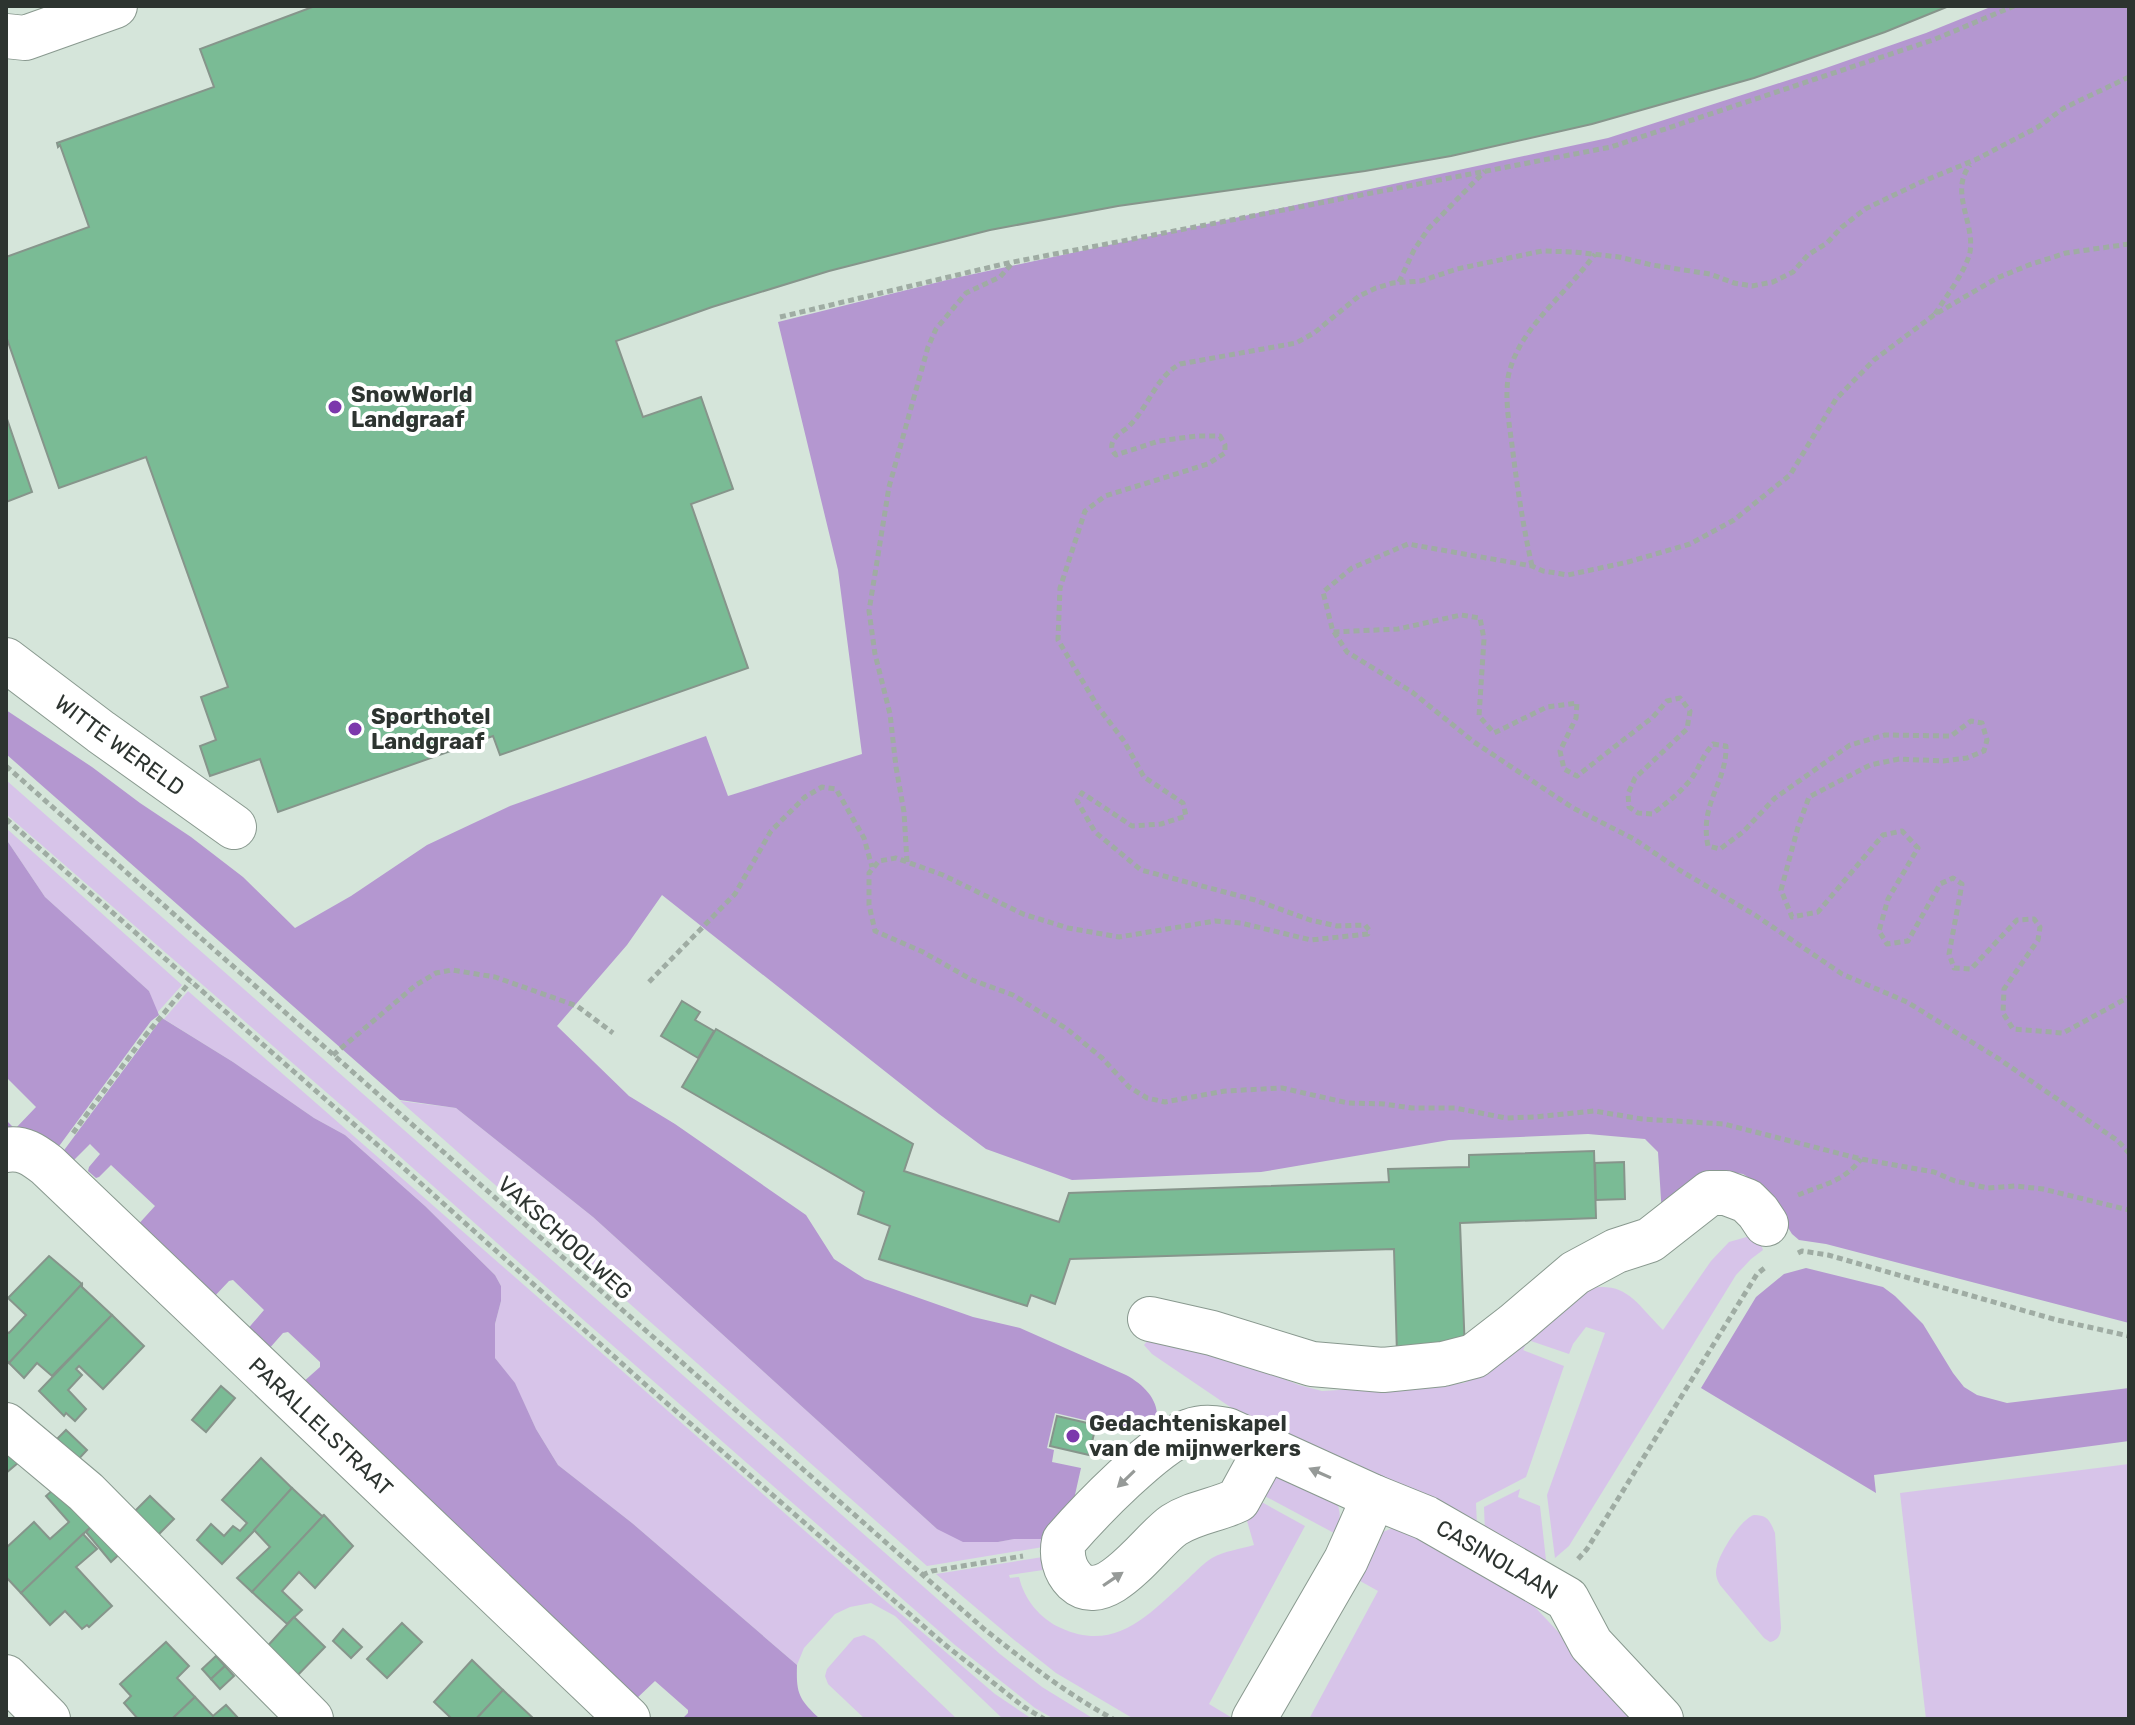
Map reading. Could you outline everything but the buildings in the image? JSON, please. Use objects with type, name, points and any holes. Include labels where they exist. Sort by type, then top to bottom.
[{"type":"street","points":[[6,36],[25,38],[115,6]]},
{"type":"street","name":"WITTE WERELD","points":[[6,660],[234,827]]},
{"type":"street","name":"PARALLELSTRAAT","points":[[6,1150],[30,1152],[47,1165],[628,1719]]},
{"type":"street","points":[[1150,1319],[1212,1333],[1312,1364],[1383,1370],[1443,1364],[1474,1356],[1575,1273],[1616,1251],[1650,1240],[1710,1193],[1726,1193],[1747,1201],[1758,1212],[1778,1246]]},
{"type":"street","points":[[6,1425],[86,1492],[311,1719]]},
{"type":"street","name":"CASINOLAAN","points":[[1063,1549],[1064,1541],[1104,1500],[1134,1471],[1180,1435],[1207,1427],[1227,1430],[1426,1518],[1567,1599],[1591,1644],[1661,1719]]},
{"type":"street","points":[[1063,1549],[1064,1563],[1076,1583],[1096,1589],[1107,1585],[1176,1524],[1238,1500],[1266,1449]]},
{"type":"street","points":[[1254,1719],[1346,1560],[1374,1497]]},
{"type":"street","points":[[6,1677],[48,1719]]},
{"type":"path","points":[[780,317],[1013,262],[1611,147],[1933,40],[2014,6]]},
{"type":"path","points":[[2129,77],[2064,108],[2038,127],[1977,159],[1865,209],[1827,243],[1808,255],[1793,272],[1773,282],[1752,286],[1710,274],[1595,254],[1542,251],[1457,269],[1421,281],[1376,288],[1359,296],[1314,333],[1296,343],[1180,364],[1169,370],[1132,424],[1115,437],[1112,452],[1116,455],[1159,441],[1220,436],[1225,453],[1208,464],[1105,496],[1085,511],[1060,588],[1058,640],[1144,777],[1183,803],[1186,816],[1161,824],[1132,826],[1082,793],[1077,801],[1095,832],[1141,870],[1255,900],[1310,920],[1337,926],[1365,925],[1368,934],[1311,940],[1241,923],[1215,921],[1119,937],[1068,928],[1023,914],[943,875],[896,858],[879,861],[869,873],[869,905],[875,931],[923,952],[972,980],[1013,995],[1067,1029],[1102,1058],[1129,1087],[1147,1098],[1165,1102],[1225,1091],[1282,1088],[1348,1103],[1455,1108],[1506,1118],[1594,1111],[1642,1119],[1724,1124],[1861,1159],[1934,1172],[1955,1181],[1988,1188],[2015,1186],[2043,1189],[2129,1210]]},
{"type":"path","points":[[1934,315],[1970,252],[1961,195],[1962,178],[1977,159]]},
{"type":"path","points":[[1398,283],[1429,228],[1486,170]]},
{"type":"path","points":[[2129,244],[2066,253],[2029,265],[1997,278],[1934,315],[1874,360],[1845,389],[1790,475],[1734,520],[1690,544],[1568,575],[1408,544],[1352,568],[1323,592],[1333,632],[1347,652],[1412,692],[1474,742],[1573,808],[1634,839],[1755,915],[1842,974],[1907,1002],[1960,1034],[2118,1141],[2129,1153]]},
{"type":"path","points":[[1532,566],[1517,485],[1507,399],[1508,378],[1512,362],[1526,336],[1595,254]]},
{"type":"path","points":[[907,862],[904,812],[890,714],[875,654],[869,611],[889,487],[928,347],[936,329],[966,293],[1000,277],[1013,262]]},
{"type":"path","points":[[1333,632],[1398,629],[1461,615],[1480,618],[1484,639],[1479,716],[1494,733],[1547,707],[1577,703],[1576,718],[1560,751],[1564,769],[1577,776],[1653,717],[1667,701],[1680,698],[1690,711],[1687,729],[1635,778],[1628,794],[1629,807],[1638,813],[1652,814],[1675,796],[1694,775],[1704,754],[1713,744],[1726,746],[1726,759],[1710,801],[1704,829],[1708,846],[1720,849],[1743,832],[1775,798],[1850,745],[1885,735],[1951,736],[1971,721],[1982,723],[1987,740],[1984,751],[1967,758],[1943,761],[1899,759],[1870,765],[1809,797],[1781,890],[1792,917],[1818,912],[1883,835],[1902,831],[1918,848],[1888,899],[1879,931],[1887,944],[1908,941],[1940,884],[1953,878],[1962,884],[1949,954],[1954,968],[1971,969],[2017,920],[2034,919],[2040,927],[2038,940],[2004,989],[2003,1013],[2013,1029],[2063,1033],[2129,997]]},
{"type":"path","name":"VAKSCHOOLWEG","points":[[6,766],[922,1575],[1031,1666],[1082,1702],[1113,1719]]},
{"type":"path","points":[[649,982],[735,894],[771,831],[805,797],[822,787],[836,789],[864,838],[873,868]]},
{"type":"path","points":[[6,819],[647,1386],[944,1644],[1044,1719]]},
{"type":"path","points":[[333,1055],[416,985],[436,973],[452,970],[495,977],[577,1006],[613,1033]]},
{"type":"path","points":[[47,1165],[190,982]]},
{"type":"path","points":[[1567,1599],[1566,1573],[1587,1549],[1757,1274],[1778,1246],[1781,1201],[1830,1184],[1851,1172],[1861,1159]]},
{"type":"path","points":[[1778,1246],[1828,1255],[2057,1320],[2129,1336]]},
{"type":"path","points":[[922,1575],[1063,1549]]},
{"type":"shaded area","points":[[1993,6],[2129,6],[2129,1323],[1826,1244],[1799,1240],[1751,1179],[1743,1174],[1730,1172],[1662,1215],[1658,1152],[1645,1139],[1588,1134],[1449,1140],[1261,1172],[1072,1180],[986,1149],[662,895],[627,945],[557,1026],[629,1096],[675,1124],[806,1215],[834,1259],[865,1279],[973,1317],[1020,1328],[1126,1375],[1142,1386],[1153,1400],[1157,1417],[1152,1436],[1055,1413],[1047,1448],[1054,1450],[1052,1462],[1081,1468],[1070,1517],[1052,1539],[963,1542],[937,1529],[593,1217],[456,1108],[400,1100],[6,754],[6,710],[191,837],[243,877],[295,928],[351,896],[427,845],[510,806],[706,736],[728,796],[862,754],[838,570],[778,322],[955,278],[1608,138],[1823,69]]},
{"type":"shaded area","points":[[6,780],[1000,1654],[1042,1687],[1094,1719],[1054,1719],[1035,1708],[955,1645],[6,814]]},
{"type":"shaded area","points":[[6,828],[182,985],[157,1013],[149,991],[45,897],[6,839]]},
{"type":"shaded area","points":[[6,839],[45,897],[149,991],[159,1015],[151,1021],[54,1153],[6,1135],[6,1120],[15,1129],[36,1107],[6,1077]]},
{"type":"shaded area","points":[[188,991],[861,1580],[995,1694],[1032,1719],[1003,1719],[895,1616],[871,1603],[835,1614],[804,1648],[797,1665],[632,1523],[558,1465],[536,1429],[515,1384],[495,1358],[495,1324],[501,1286],[495,1275],[425,1206],[345,1135],[314,1118],[164,1019]]},
{"type":"shaded area","points":[[162,1018],[345,1135],[425,1206],[495,1275],[501,1286],[501,1301],[495,1324],[495,1358],[515,1383],[536,1429],[558,1465],[632,1523],[797,1665],[800,1695],[820,1719],[682,1719],[688,1710],[655,1681],[635,1700],[302,1383],[320,1367],[320,1362],[288,1332],[283,1333],[268,1350],[246,1331],[264,1310],[233,1280],[212,1299],[135,1228],[155,1206],[111,1165],[96,1178],[88,1171],[100,1154],[90,1144],[69,1165],[59,1157]]},
{"type":"shaded area","points":[[400,1101],[456,1108],[593,1217],[937,1529],[998,1542],[1052,1539],[1049,1546],[927,1566]]},
{"type":"shaded area","points":[[1757,1234],[1763,1250],[1736,1275],[1569,1546],[1555,1558],[1547,1495],[1605,1333],[1586,1327],[1569,1354],[1528,1340],[1523,1350],[1564,1366],[1526,1477],[1476,1503],[1477,1526],[1242,1415],[1152,1354],[1144,1345],[1149,1339],[1180,1338],[1299,1385],[1322,1391],[1464,1383],[1580,1290],[1608,1287],[1619,1290],[1636,1301],[1663,1330],[1711,1261],[1729,1242]]},
{"type":"shaded area","points":[[1806,1268],[1883,1287],[1923,1324],[1953,1373],[1964,1387],[1977,1395],[2007,1403],[2129,1388],[2129,1441],[1874,1475],[1876,1493],[1701,1388],[1756,1297],[1784,1274]]},
{"type":"shaded area","points":[[2129,1464],[2129,1719],[1926,1719],[1900,1493]]},
{"type":"shaded area","points":[[1275,1474],[1335,1498],[1340,1516],[1334,1533],[1261,1494]]},
{"type":"shaded area","points":[[1520,1489],[1518,1497],[1540,1506],[1546,1560],[1537,1561],[1485,1532],[1484,1507]]},
{"type":"shaded area","points":[[1258,1500],[1305,1526],[1209,1704],[1234,1719],[1134,1719],[1056,1673],[936,1574],[1049,1556],[1050,1569],[1009,1575],[1010,1578],[1019,1577],[1034,1607],[1053,1624],[1081,1635],[1116,1633],[1147,1616],[1212,1558],[1254,1545],[1245,1514]]},
{"type":"shaded area","points":[[1754,1515],[1768,1520],[1775,1533],[1781,1628],[1778,1637],[1770,1642],[1720,1585],[1716,1576],[1719,1560],[1727,1545],[1737,1529]]},
{"type":"shaded area","points":[[1398,1526],[1533,1605],[1640,1719],[1309,1719],[1378,1591],[1353,1577],[1380,1533]]},
{"type":"shaded area","points":[[864,1635],[874,1640],[957,1719],[865,1719],[828,1684],[825,1676],[827,1669],[854,1638]]},
{"type":"place","name":"SnowWorld Landgraaf","points":[[335,407]]},
{"type":"place","name":"Sporthotel Landgraaf","points":[[355,729]]},
{"type":"place","name":"Gedachteniskapel van de mijnwerkers","points":[[1073,1436]]}]
